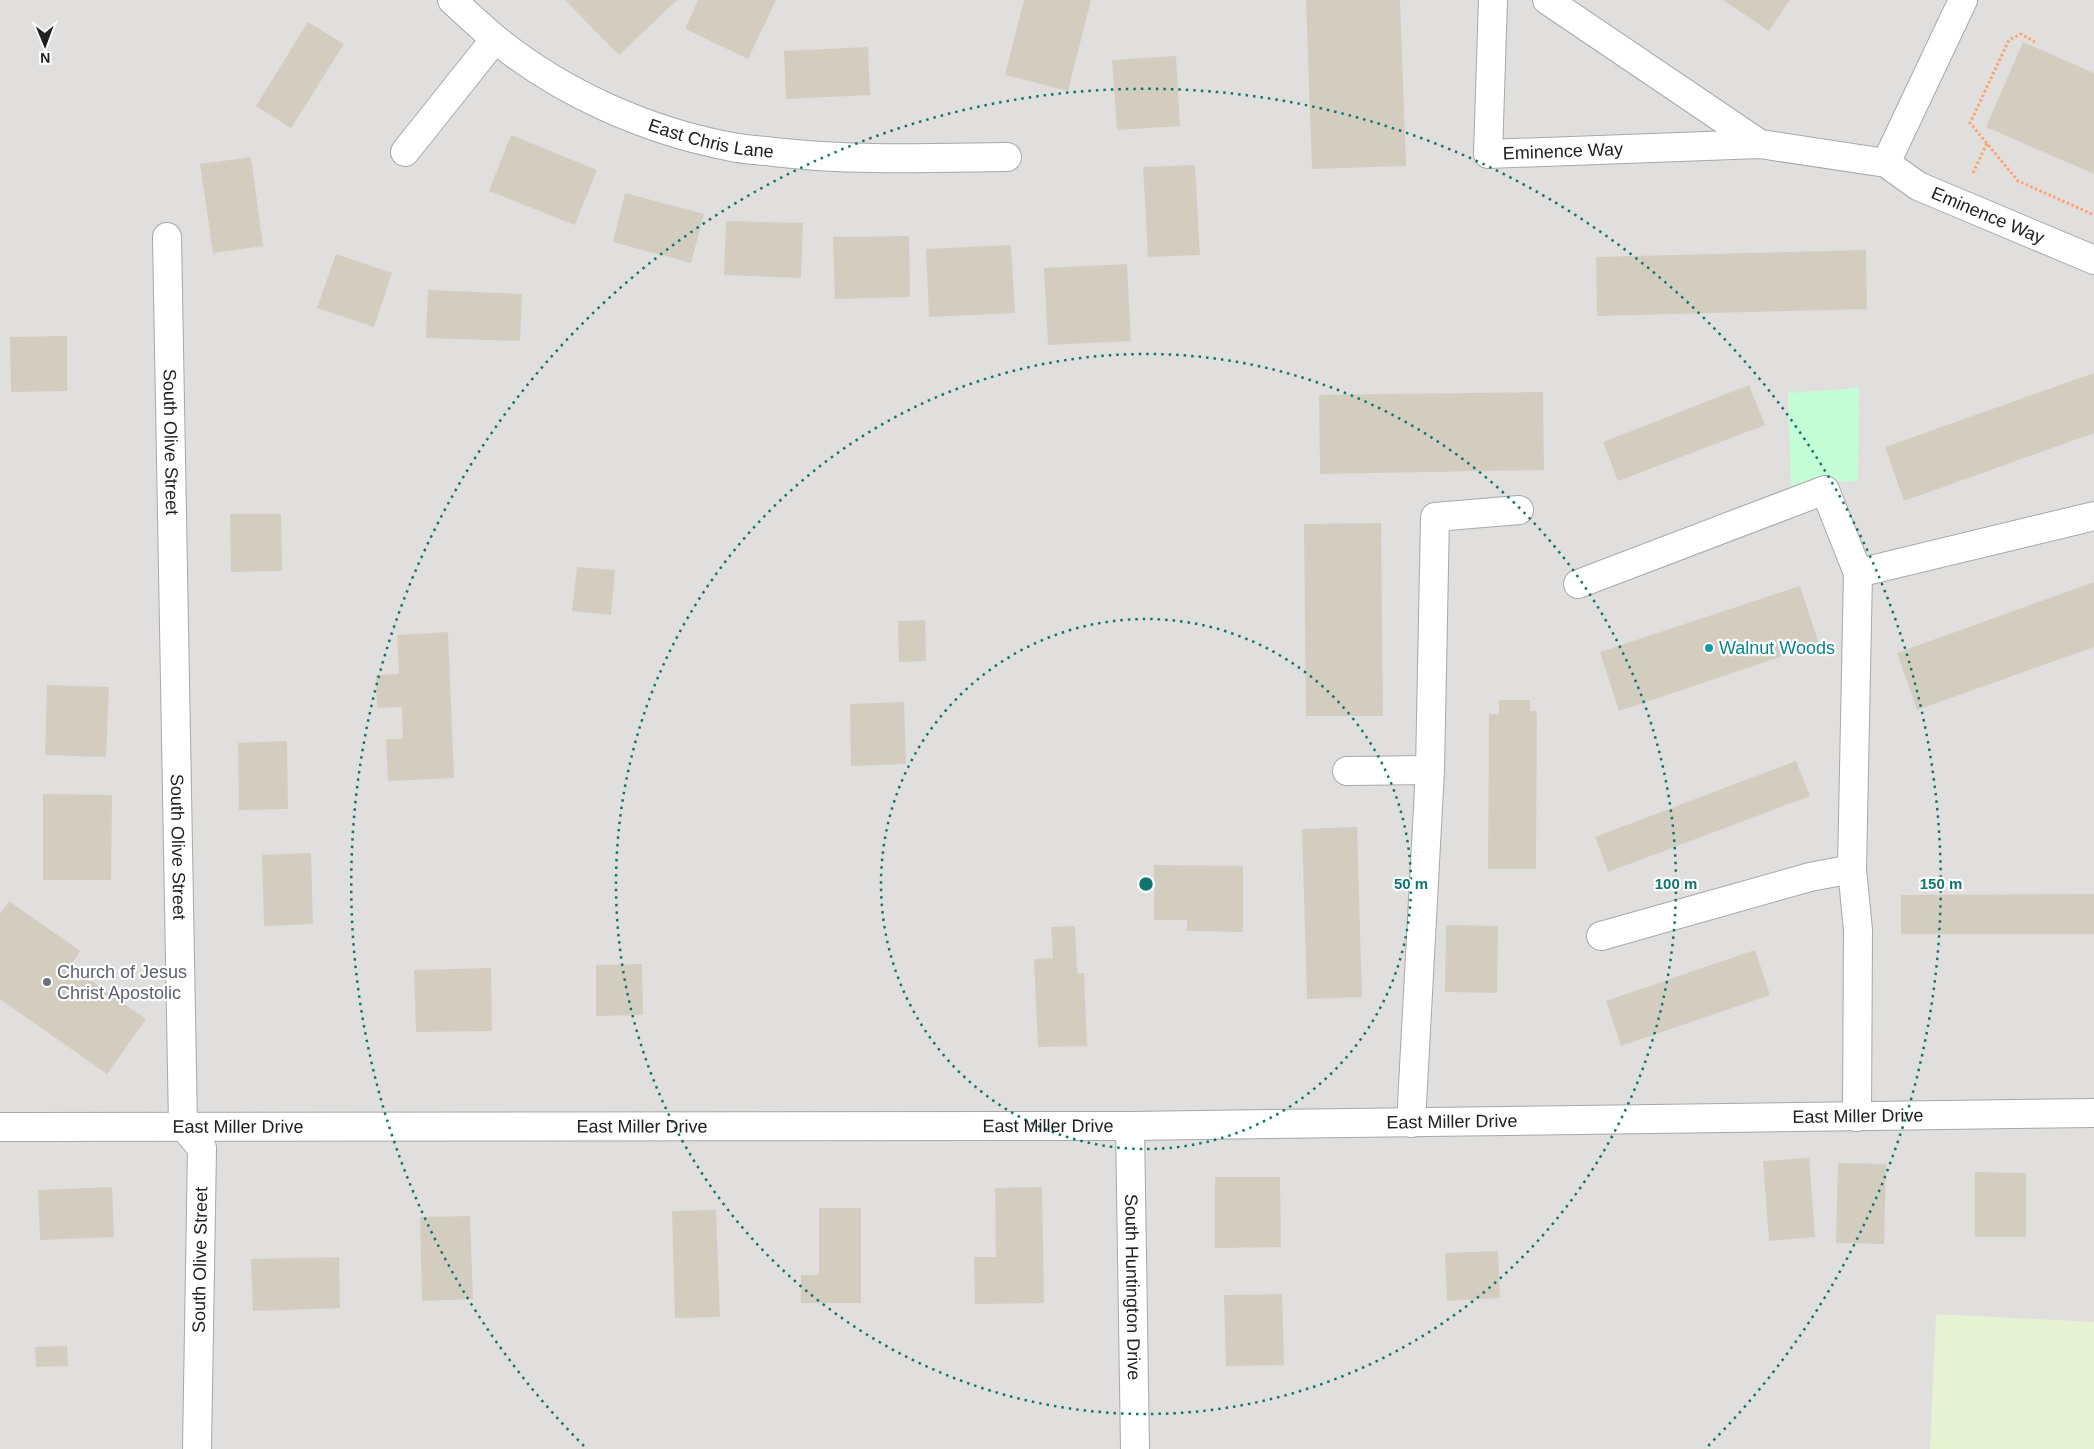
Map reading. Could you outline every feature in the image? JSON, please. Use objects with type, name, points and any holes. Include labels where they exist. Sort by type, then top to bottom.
[{"type":"street","name":"East Chris Lane","points":[[452,0],[495,39],[550,77],[592,100],[634,119],[679,134],[733,148],[854,158],[1008,157]]},
{"type":"street","name":"Eminence Way","points":[[1493,0],[1488,154],[1760,144],[1886,163],[1918,186],[2094,260]]},
{"type":"street","name":"Eminence Way","points":[[1547,0],[1760,144]]},
{"type":"street","points":[[1886,163],[1962,0]]},
{"type":"street","points":[[405,152],[495,39]]},
{"type":"street","name":"South Olive Street","points":[[167,237],[183,1126],[202,1148],[197,1449]]},
{"type":"street","points":[[1578,584],[1825,490],[1858,572],[1852,868],[1858,930],[1857,1117]]},
{"type":"street","points":[[1411,1123],[1430,770],[1435,517],[1519,510]]},
{"type":"street","points":[[1858,572],[2094,516]]},
{"type":"street","points":[[1347,772],[1430,770]]},
{"type":"street","points":[[1601,936],[1810,877],[1852,868]]},
{"type":"street","name":"East Miller Drive","points":[[0,1127],[1130,1126],[1857,1117],[2094,1112]]},
{"type":"street","name":"South Huntington Drive","points":[[1130,1126],[1135,1449]]},
{"type":"path","points":[[2035,42],[2021,34],[2009,40],[1970,123],[2018,181],[2094,216]]},
{"type":"shaded area","points":[[0,0],[2094,0],[2094,1449],[0,1449]]},
{"type":"green space","points":[[1859,388],[1858,481],[1791,485],[1788,393]]},
{"type":"green space","points":[[1936,1314],[2094,1322],[2094,1449],[1930,1449]]},
{"type":"building","points":[[565,0],[677,0],[619,55]]},
{"type":"building","points":[[698,0],[776,0],[748,59],[685,29]]},
{"type":"building","points":[[1024,0],[1091,0],[1068,91],[1005,75]]},
{"type":"building","points":[[1306,0],[1400,0],[1406,166],[1312,169]]},
{"type":"building","points":[[1723,0],[1790,0],[1769,31]]},
{"type":"building","points":[[308,22],[344,44],[291,128],[256,106]]},
{"type":"building","points":[[2023,42],[2094,73],[2094,174],[1986,127]]},
{"type":"building","points":[[868,47],[870,95],[786,99],[784,51]]},
{"type":"building","points":[[1176,56],[1180,126],[1117,130],[1112,60]]},
{"type":"building","points":[[511,135],[597,170],[575,225],[489,191]]},
{"type":"building","points":[[251,157],[263,246],[213,253],[200,164]]},
{"type":"building","points":[[1195,165],[1200,255],[1148,257],[1143,167]]},
{"type":"building","points":[[625,193],[704,214],[691,263],[613,242]]},
{"type":"building","points":[[726,221],[803,223],[801,278],[724,275]]},
{"type":"building","points":[[909,236],[910,297],[835,299],[833,237]]},
{"type":"building","points":[[1011,245],[1015,313],[929,317],[926,249]]},
{"type":"building","points":[[1866,250],[1867,309],[1597,316],[1596,257]]},
{"type":"building","points":[[336,254],[392,273],[374,327],[317,308]]},
{"type":"building","points":[[1127,264],[1131,341],[1048,345],[1044,268]]},
{"type":"building","points":[[428,290],[522,294],[520,341],[426,338]]},
{"type":"building","points":[[67,336],[67,391],[11,392],[10,337]]},
{"type":"building","points":[[2094,373],[2094,433],[1904,501],[1885,447]]},
{"type":"building","points":[[1749,385],[1765,425],[1618,481],[1603,442]]},
{"type":"building","points":[[1543,392],[1544,470],[1320,474],[1319,395]]},
{"type":"building","points":[[230,514],[281,514],[282,571],[231,572]]},
{"type":"building","points":[[1381,523],[1383,716],[1306,716],[1304,524]]},
{"type":"building","points":[[577,567],[615,570],[611,615],[572,611]]},
{"type":"building","points":[[2094,582],[2094,647],[1917,710],[1897,653]]},
{"type":"building","name":"Walnut Woods","points":[[1800,586],[1819,644],[1619,711],[1600,652]]},
{"type":"building","points":[[925,620],[926,661],[899,662],[898,621]]},
{"type":"building","points":[[448,632],[454,778],[388,781],[386,739],[403,739],[402,707],[377,708],[376,675],[399,674],[397,635]]},
{"type":"building","points":[[47,685],[109,687],[106,757],[45,755]]},
{"type":"building","points":[[1499,700],[1530,700],[1530,711],[1537,711],[1536,869],[1488,869],[1489,714],[1499,714]]},
{"type":"building","points":[[904,702],[906,764],[851,766],[850,704]]},
{"type":"building","points":[[287,741],[288,809],[239,810],[238,743]]},
{"type":"building","points":[[1796,761],[1810,796],[1608,872],[1595,837]]},
{"type":"building","points":[[43,794],[112,795],[111,880],[43,880]]},
{"type":"building","points":[[1357,827],[1362,997],[1307,999],[1302,829]]},
{"type":"building","points":[[311,853],[313,924],[264,926],[262,855]]},
{"type":"building","points":[[1154,865],[1243,866],[1243,932],[1187,931],[1187,920],[1154,920]]},
{"type":"building","points":[[2094,894],[2094,934],[1901,934],[1901,895]]},
{"type":"building","name":"Church of Jesus Christ Apostolic","points":[[9,901],[80,951],[70,966],[146,1019],[107,1074],[0,999],[0,914]]},
{"type":"building","points":[[1446,925],[1498,926],[1497,993],[1445,992]]},
{"type":"building","points":[[1075,926],[1077,973],[1084,973],[1087,1046],[1038,1047],[1034,959],[1053,958],[1051,927]]},
{"type":"building","points":[[1755,950],[1770,995],[1621,1046],[1606,1001]]},
{"type":"building","points":[[642,964],[643,1015],[596,1016],[596,965]]},
{"type":"building","points":[[491,968],[492,1031],[416,1032],[414,970]]},
{"type":"building","points":[[1809,1158],[1815,1237],[1769,1241],[1763,1161]]},
{"type":"building","points":[[1838,1163],[1886,1164],[1884,1244],[1836,1243]]},
{"type":"building","points":[[1975,1172],[2026,1173],[2026,1237],[1975,1237]]},
{"type":"building","points":[[1215,1177],[1280,1177],[1281,1247],[1215,1248]]},
{"type":"building","points":[[112,1187],[114,1237],[40,1240],[38,1190]]},
{"type":"building","points":[[1042,1187],[1044,1303],[975,1304],[974,1257],[996,1257],[995,1188]]},
{"type":"building","points":[[819,1208],[861,1208],[861,1303],[801,1303],[801,1275],[819,1275]]},
{"type":"building","points":[[716,1210],[720,1317],[675,1318],[672,1211]]},
{"type":"building","points":[[470,1216],[473,1299],[422,1301],[420,1217]]},
{"type":"building","points":[[1498,1251],[1500,1298],[1447,1301],[1445,1253]]},
{"type":"building","points":[[339,1257],[340,1308],[253,1311],[251,1259]]},
{"type":"building","points":[[1282,1294],[1284,1365],[1226,1366],[1224,1295]]},
{"type":"building","points":[[67,1346],[68,1366],[36,1367],[35,1347]]},
{"type":"place","name":"Walnut Woods","points":[[1709,648]]},
{"type":"place","name":"Church of Jesus Christ Apostolic","points":[[47,982]]}]
